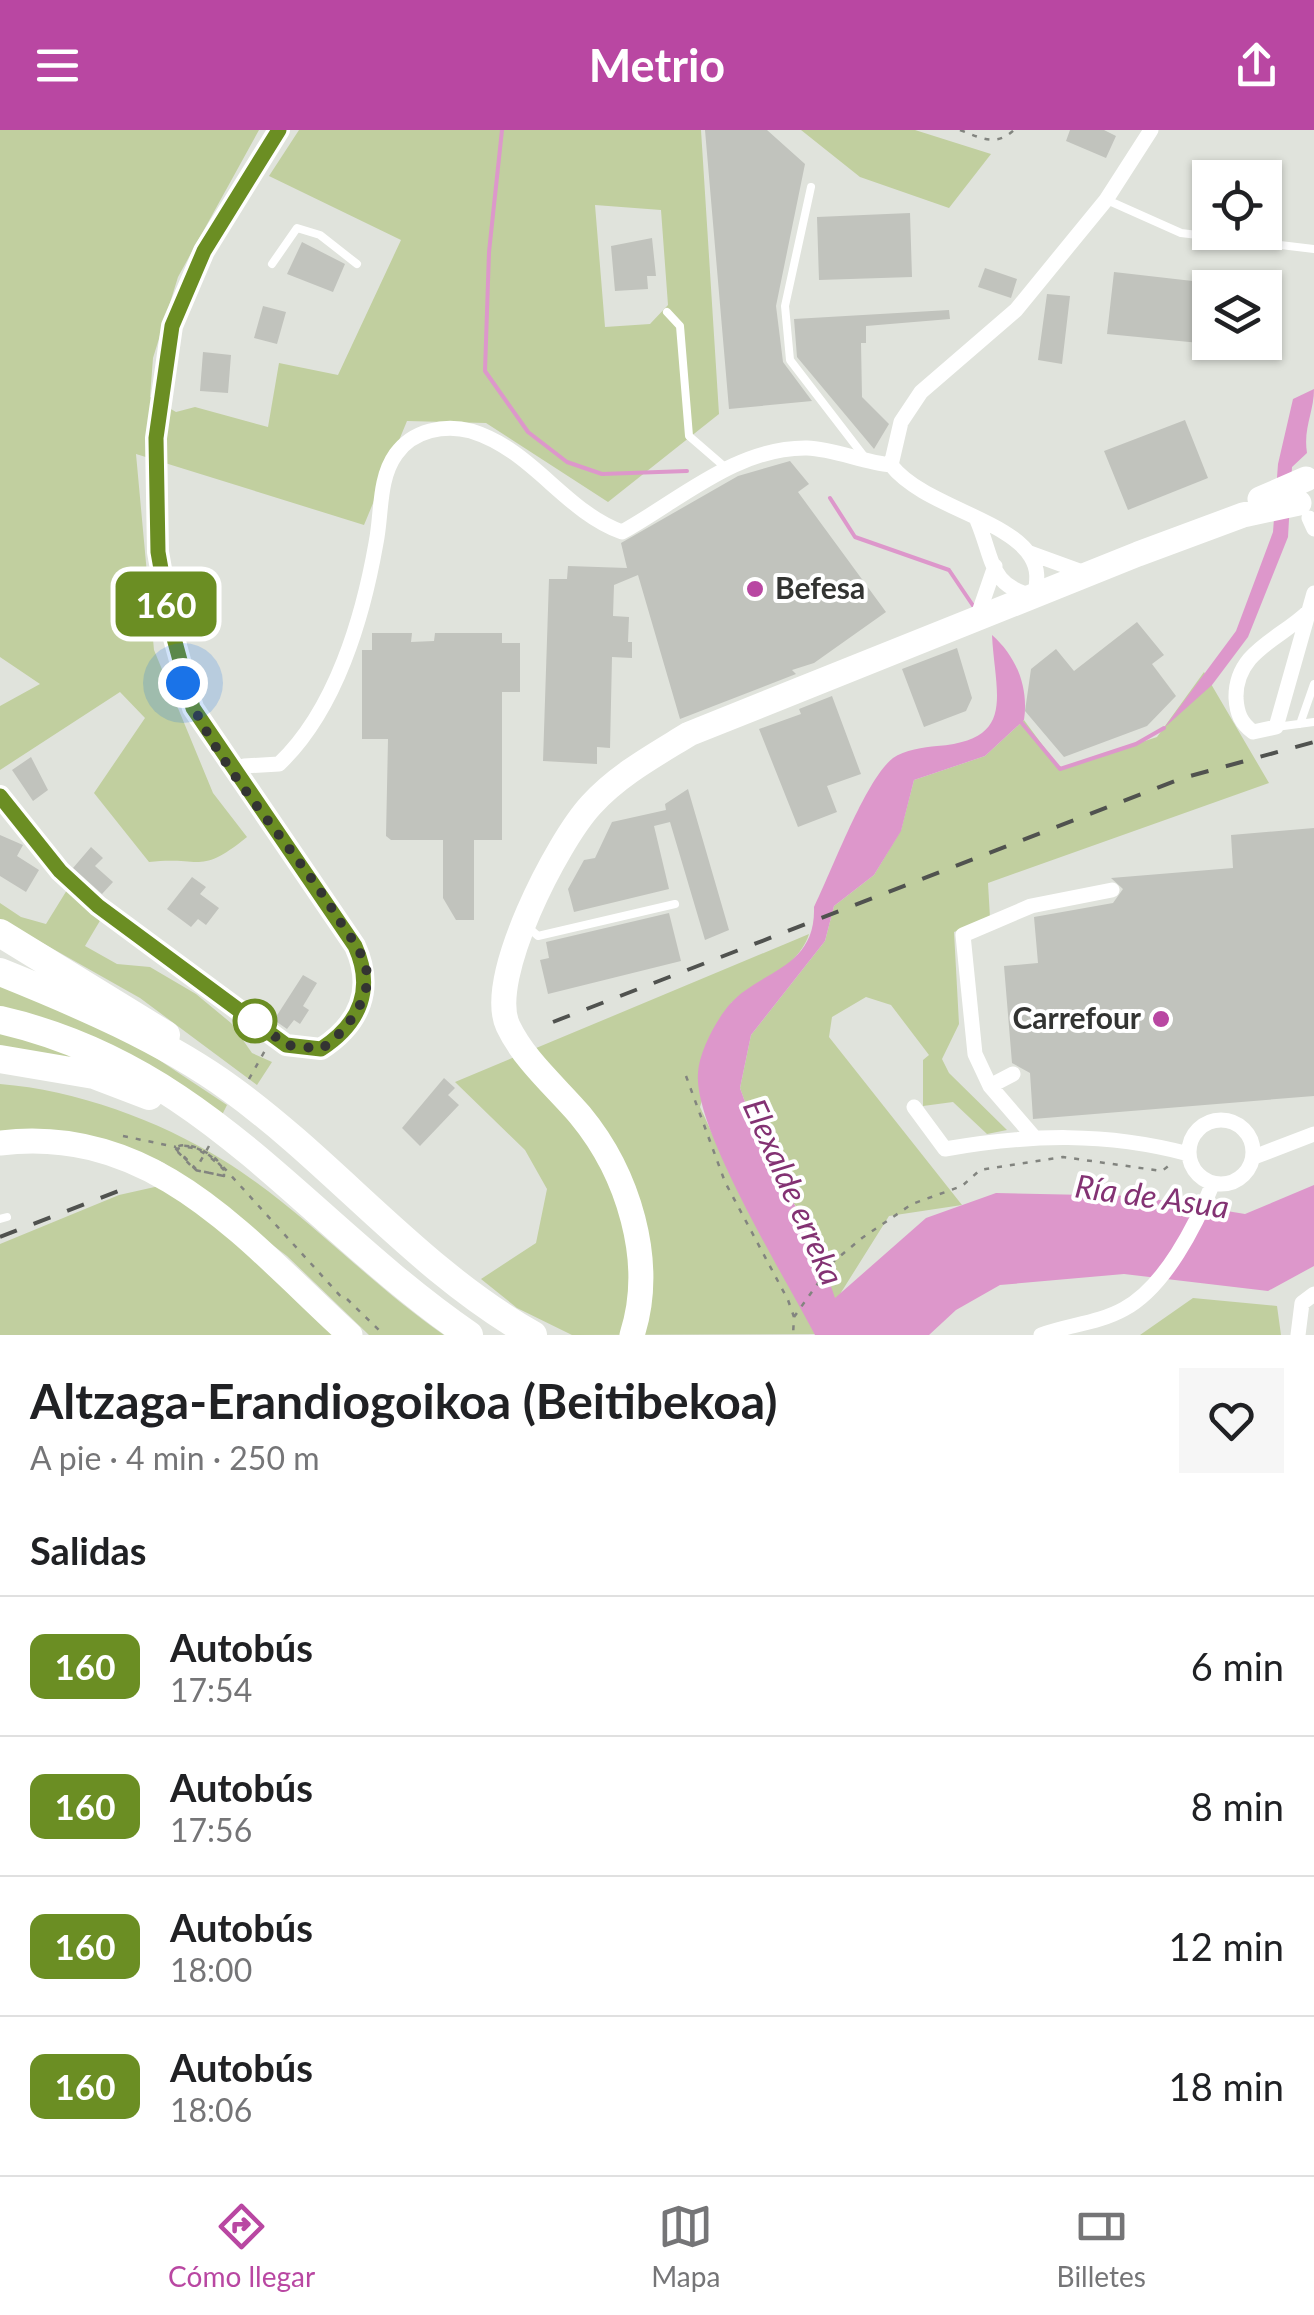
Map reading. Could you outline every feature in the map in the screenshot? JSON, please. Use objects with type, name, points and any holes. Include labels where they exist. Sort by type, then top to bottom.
[{"type":"highway","points":[[0,932],[158,1028],[436,1269],[533,1335]]},
{"type":"highway","points":[[0,972],[107,1021],[229,1087]]},
{"type":"highway","points":[[0,1020],[56,1035],[138,1070],[205,1114],[378,1265],[469,1335]]},
{"type":"highway","points":[[0,1059],[94,1075],[182,1112],[238,1144]]},
{"type":"highway","points":[[0,1069],[88,1083],[182,1112]]},
{"type":"main road","points":[[632,1335],[641,1294],[640,1263],[636,1227],[624,1194],[584,1120],[519,1044],[504,1014],[508,974],[525,926],[570,832],[592,804],[633,768],[689,734],[1193,534],[1309,504]]},
{"type":"main road","points":[[0,1143],[65,1143],[101,1150],[155,1169],[207,1205],[350,1335]]},
{"type":"street","points":[[0,796],[60,871],[141,940],[286,1045],[321,1049],[356,1012],[365,994],[367,973],[325,896],[193,708],[183,683],[158,552],[156,438],[176,309],[232,201],[279,130]]},
{"type":"street","points":[[1088,574],[1030,553],[905,483],[892,465],[901,422],[921,392],[1016,310],[1106,200],[1152,130]]},
{"type":"street","points":[[236,772],[244,766],[279,764],[326,698],[368,587],[385,477],[396,453],[414,438],[436,428],[467,430],[492,439],[530,462],[602,524],[622,532],[726,468],[765,454],[808,448],[892,465]]},
{"type":"street","points":[[977,520],[995,566],[1010,591],[1035,596],[1038,572],[1030,553]]},
{"type":"street","points":[[977,618],[995,566]]},
{"type":"street","points":[[1309,611],[1254,652],[1236,684],[1242,723],[1253,732],[1276,727],[1309,611],[1314,593]]},
{"type":"street","points":[[1033,1136],[990,1086],[975,1054],[964,935],[1031,906],[1112,890]]},
{"type":"street","points":[[990,1086],[1013,1074]]},
{"type":"street","points":[[914,1107],[945,1149],[1033,1136],[1107,1136],[1189,1154]]},
{"type":"street","points":[[1220,1119],[1246,1130],[1254,1157],[1250,1167],[1234,1182],[1213,1183],[1196,1172],[1189,1154],[1194,1134],[1220,1119]]},
{"type":"street","points":[[1254,1157],[1314,1134]]},
{"type":"street","points":[[1042,1335],[1123,1310],[1150,1291],[1203,1208],[1213,1183]]},
{"type":"street","points":[[1298,1335],[1302,1303],[1314,1294]]},
{"type":"lane","points":[[811,187],[785,306],[790,360],[869,463]]},
{"type":"lane","points":[[1106,200],[1181,233],[1314,249]]},
{"type":"lane","points":[[272,264],[297,228],[320,235],[358,264]]},
{"type":"lane","points":[[667,312],[680,326],[689,436],[726,468]]},
{"type":"lane","points":[[1300,724],[1314,684]]},
{"type":"lane","points":[[1276,727],[1314,722]]},
{"type":"lane","points":[[525,926],[538,936],[674,904]]},
{"type":"path","points":[[960,130],[994,142],[1004,140],[1014,130]]},
{"type":"path","points":[[686,1076],[725,1182],[794,1317],[793,1335]]},
{"type":"path","points":[[148,1150],[122,1138],[124,1134],[200,1148],[216,1159],[384,1335]]},
{"type":"path","points":[[176,1146],[195,1170],[224,1176],[224,1170],[209,1154],[178,1146],[176,1149],[184,1160],[196,1170],[224,1173],[208,1155],[178,1146],[196,1169],[199,1164]]},
{"type":"path","points":[[794,1317],[833,1262],[862,1238],[912,1204],[962,1186],[980,1170],[1063,1157],[1162,1171],[1172,1164]]},
{"type":"path","points":[[341,1305],[346,1298]]},
{"type":"green space","points":[[0,130],[259,130],[178,277],[153,358],[150,397],[176,412],[195,407],[268,427],[279,363],[338,375],[401,240],[269,176],[299,130],[701,130],[719,414],[608,502],[486,423],[407,421],[364,525],[136,454],[154,650],[213,793],[247,837],[209,860],[149,862],[94,793],[145,718],[120,692],[0,770],[0,706],[40,684],[0,657]],"holes":[[[595,205],[661,210],[668,305],[650,324],[605,327]]]},
{"type":"green space","points":[[801,130],[915,130],[991,154],[949,208],[860,177]]},
{"type":"green space","points":[[1204,672],[1269,783],[988,883],[990,918],[954,932],[959,1024],[942,1059],[949,1073],[1007,1130],[987,1134],[953,1102],[923,1106],[923,1060],[929,1055],[891,1005],[866,997],[832,1017],[829,1037],[962,1205],[889,1216],[815,1334],[572,1335],[517,1308],[481,1279],[536,1243],[547,1189],[525,1150],[455,1082],[809,934],[787,965],[731,1003],[700,1107],[746,1207],[813,1232],[766,1161],[740,1088],[751,1035],[825,941],[834,906],[874,875],[901,830],[914,780],[985,756],[1024,720],[1060,769],[1157,737]]},
{"type":"green space","points":[[67,890],[101,919],[85,946],[117,964],[150,967],[196,994],[231,1023],[252,1053],[272,1062],[257,1085],[140,998],[0,919],[0,903],[21,917],[46,924]]},
{"type":"green space","points":[[0,983],[135,1044],[227,1105],[219,1121],[0,1049]]},
{"type":"green space","points":[[0,1084],[87,1100],[198,1145],[252,1179],[444,1335],[369,1335],[287,1256],[164,1163],[118,1144],[0,1134]]},
{"type":"green space","points":[[177,1182],[350,1335],[0,1335],[0,1244],[119,1195]]},
{"type":"green space","points":[[1193,1298],[1277,1306],[1281,1335],[1140,1335]]},
{"type":"shaded area","points":[[1314,389],[1307,453],[1292,467],[1288,537],[1248,637],[1212,685],[1164,728],[1236,631],[1273,532],[1278,464],[1293,399]]},
{"type":"shaded area","points":[[992,635],[1008,652],[1019,673],[1024,720],[985,756],[914,780],[901,831],[874,875],[834,906],[825,941],[751,1035],[740,1088],[766,1161],[813,1233],[835,1298],[926,1218],[996,1193],[1136,1196],[1245,1214],[1314,1185],[1314,1266],[1268,1291],[1124,1274],[1000,1285],[956,1310],[929,1335],[815,1335],[764,1242],[710,1129],[700,1098],[701,1056],[730,1004],[784,966],[806,944],[814,907],[860,805],[882,769],[903,753],[962,742],[980,735],[990,724],[997,695]]},
{"type":"building","points":[[705,130],[767,130],[805,164],[776,306],[783,362],[812,401],[729,409]]},
{"type":"building","points":[[1070,130],[1104,130],[1116,136],[1106,158],[1066,141]]},
{"type":"building","points":[[910,213],[912,277],[819,280],[817,217]]},
{"type":"building","points":[[652,238],[656,276],[647,276],[648,289],[615,291],[611,246]]},
{"type":"building","points":[[302,242],[345,264],[333,292],[287,274]]},
{"type":"building","points":[[985,268],[1017,279],[1011,298],[978,287]]},
{"type":"building","points":[[1114,272],[1192,281],[1192,342],[1107,334]]},
{"type":"building","points":[[1047,294],[1070,296],[1062,364],[1038,360]]},
{"type":"building","points":[[263,306],[286,312],[277,344],[254,338]]},
{"type":"building","points":[[949,310],[950,319],[866,326],[866,343],[861,343],[862,397],[889,424],[874,449],[797,357],[794,319]]},
{"type":"building","points":[[203,352],[231,355],[228,393],[200,391]]},
{"type":"building","points":[[1185,420],[1208,478],[1128,510],[1104,451]]},
{"type":"building","name":"Befesa","points":[[790,461],[809,484],[798,492],[886,612],[814,663],[792,670],[796,674],[680,719],[638,575],[614,585],[613,616],[629,617],[632,658],[612,657],[610,748],[597,747],[597,764],[543,761],[549,579],[567,579],[568,566],[627,568],[621,543],[738,476]]},
{"type":"building","points":[[1137,622],[1164,655],[1152,664],[1176,696],[1147,726],[1064,757],[1025,711],[1031,669],[1056,649],[1074,671]]},
{"type":"building","points":[[372,633],[412,633],[411,642],[434,641],[435,633],[502,633],[502,643],[520,643],[520,692],[502,692],[502,840],[474,840],[474,920],[456,920],[443,898],[443,840],[391,840],[386,836],[388,739],[362,739],[362,650],[372,650]]},
{"type":"building","points":[[957,648],[972,698],[966,711],[924,727],[902,669]]},
{"type":"building","points":[[832,696],[861,774],[827,786],[837,812],[798,827],[759,729],[801,714],[799,709]]},
{"type":"building","points":[[31,757],[48,790],[33,801],[12,770]]},
{"type":"building","points":[[688,789],[729,930],[705,940],[670,822],[654,826],[669,889],[574,912],[568,889],[584,860],[595,858],[612,822],[666,810],[665,804]]},
{"type":"building","name":"Carrefour","points":[[1314,828],[1314,1096],[1033,1119],[1030,1073],[1012,1063],[1004,966],[1038,963],[1034,917],[1113,903],[1123,889],[1111,878],[1233,868],[1231,835]]},
{"type":"building","points":[[0,835],[23,845],[17,856],[39,870],[26,892],[0,876]]},
{"type":"building","points":[[91,847],[103,858],[95,866],[113,882],[102,894],[73,868]]},
{"type":"building","points":[[192,877],[206,887],[200,894],[219,908],[206,925],[198,919],[191,927],[167,909]]},
{"type":"building","points":[[669,913],[681,961],[548,994],[540,960],[549,958],[546,942]]},
{"type":"building","points":[[303,975],[317,983],[303,1006],[309,1010],[300,1024],[294,1020],[287,1029],[274,1020]]},
{"type":"building","points":[[444,1078],[455,1088],[448,1095],[459,1105],[420,1146],[402,1128]]},
{"type":"waterway","name":"Elexalde erreka","points":[[502,130],[489,252],[485,371],[528,432],[567,462],[602,474],[687,471]]},
{"type":"waterway","name":"Elexalde erreka","points":[[830,498],[855,537],[949,570],[976,610]]},
{"type":"waterway","points":[[1021,722],[1060,769],[1136,744],[1164,728]]},
{"type":"railway","points":[[553,1022],[1183,778],[1314,742]]},
{"type":"railway","points":[[0,1237],[134,1185]]},
{"type":"bus line","name":"160","points":[[0,796],[32,840],[98,906],[286,1045],[310,1051],[321,1049],[332,1042],[356,1012],[365,994],[367,973],[355,946],[325,896],[193,708],[183,683],[158,552],[156,438],[176,309],[232,201],[279,130]]},
{"type":"place","name":"Befesa","points":[[755,589]]},
{"type":"place","name":"Carrefour","points":[[1161,1019]]},
{"type":"route","points":[[183,683],[193,708],[222,753],[325,896],[367,973],[365,994],[356,1012],[332,1042],[321,1049],[310,1051],[286,1045],[255,1021]]},
{"type":"water label","name":"Ría de Asua","points":[[1152,1197]]}]
